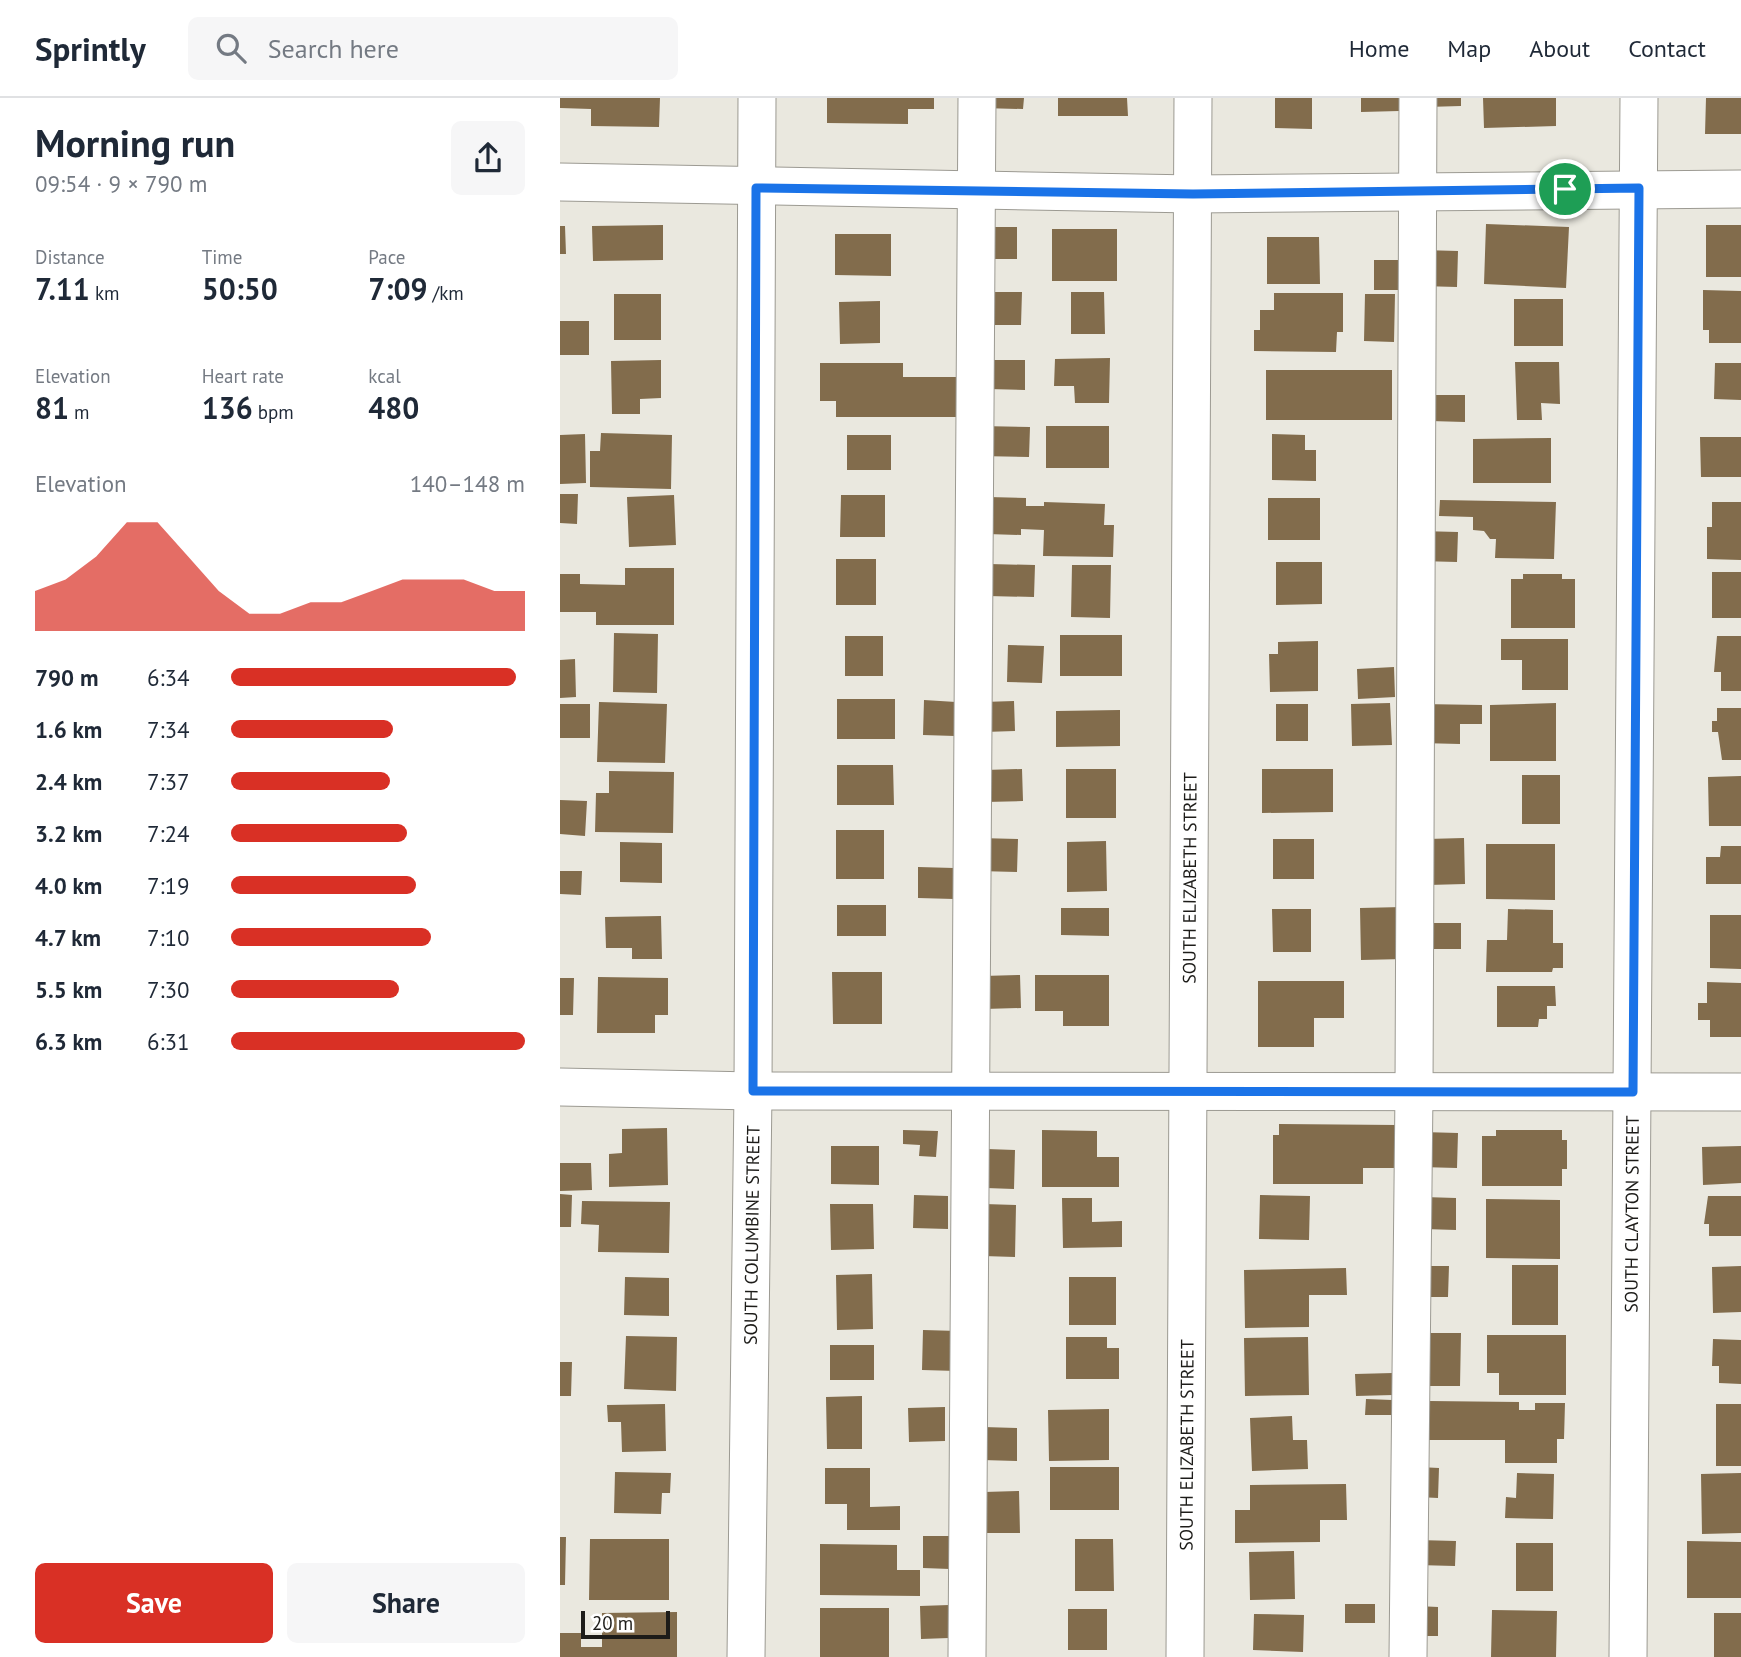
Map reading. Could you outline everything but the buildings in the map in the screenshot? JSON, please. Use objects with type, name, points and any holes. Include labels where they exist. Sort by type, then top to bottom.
[{"type":"street","name":"SOUTH COLUMBINE STREET","points":[[746,1657],[753,1091],[757,98]]},
{"type":"street","points":[[967,1657],[977,98]]},
{"type":"street","name":"SOUTH ELIZABETH STREET","points":[[1185,1657],[1193,98]]},
{"type":"street","points":[[1408,1657],[1414,1091],[1418,98]]},
{"type":"street","name":"SOUTH CLAYTON STREET","points":[[1628,1657],[1639,98]]},
{"type":"street","points":[[560,182],[756,188],[1193,194],[1741,189]]},
{"type":"street","points":[[560,1087],[753,1091],[1741,1092]]},
{"type":"route","points":[[756,188],[1193,194],[1565,189],[1639,188],[1634,595],[1633,1092],[753,1091],[756,188]]}]
